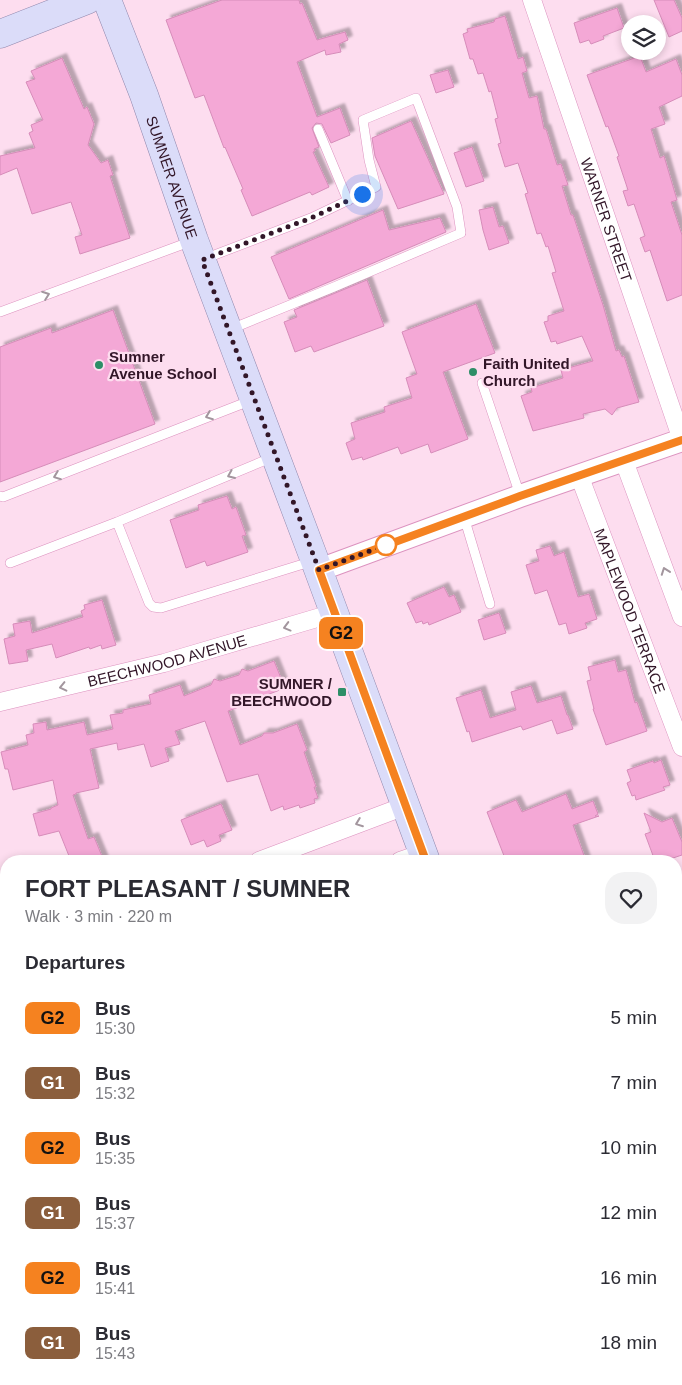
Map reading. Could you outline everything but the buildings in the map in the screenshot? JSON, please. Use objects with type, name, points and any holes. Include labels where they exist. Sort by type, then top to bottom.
[{"type":"main road","points":[[0,34],[87,0]]},
{"type":"main road","name":"SUMNER AVENUE","points":[[107,0],[405,806],[415,855]]},
{"type":"street","name":"WARNER STREET","points":[[532,0],[682,440]]},
{"type":"street","points":[[317,565],[682,440]]},
{"type":"street","points":[[624,461],[682,617]]},
{"type":"street","name":"MAPLEWOOD TERRACE","points":[[578,475],[682,747]]},
{"type":"street","name":"BEECHWOOD AVENUE","points":[[0,702],[164,663],[334,614]]},
{"type":"street","points":[[275,855],[405,806]]},
{"type":"lane","points":[[0,312],[198,250],[311,218],[376,188],[369,160],[363,120],[416,98],[457,207],[461,233],[228,330]]},
{"type":"lane","points":[[318,129],[348,201]]},
{"type":"lane","points":[[482,383],[520,496]]},
{"type":"lane","points":[[0,496],[3,497],[254,399]]},
{"type":"lane","points":[[10,563],[117,522],[276,456]]},
{"type":"lane","points":[[464,516],[490,604]]},
{"type":"lane","points":[[117,522],[146,599],[153,607],[161,608],[317,565]]},
{"type":"bus line","name":"G2","points":[[424,855],[319,570],[578,475],[682,440]]},
{"type":"place","name":"Sumner Avenue School","points":[[99,365]]},
{"type":"place","name":"Faith United Church","points":[[473,372]]},
{"type":"place","name":"SUMNER / BEECHWOOD","points":[[342,692]]},
{"type":"route","points":[[362,194],[311,218],[202,260],[319,570],[391,543],[386,545]]}]
